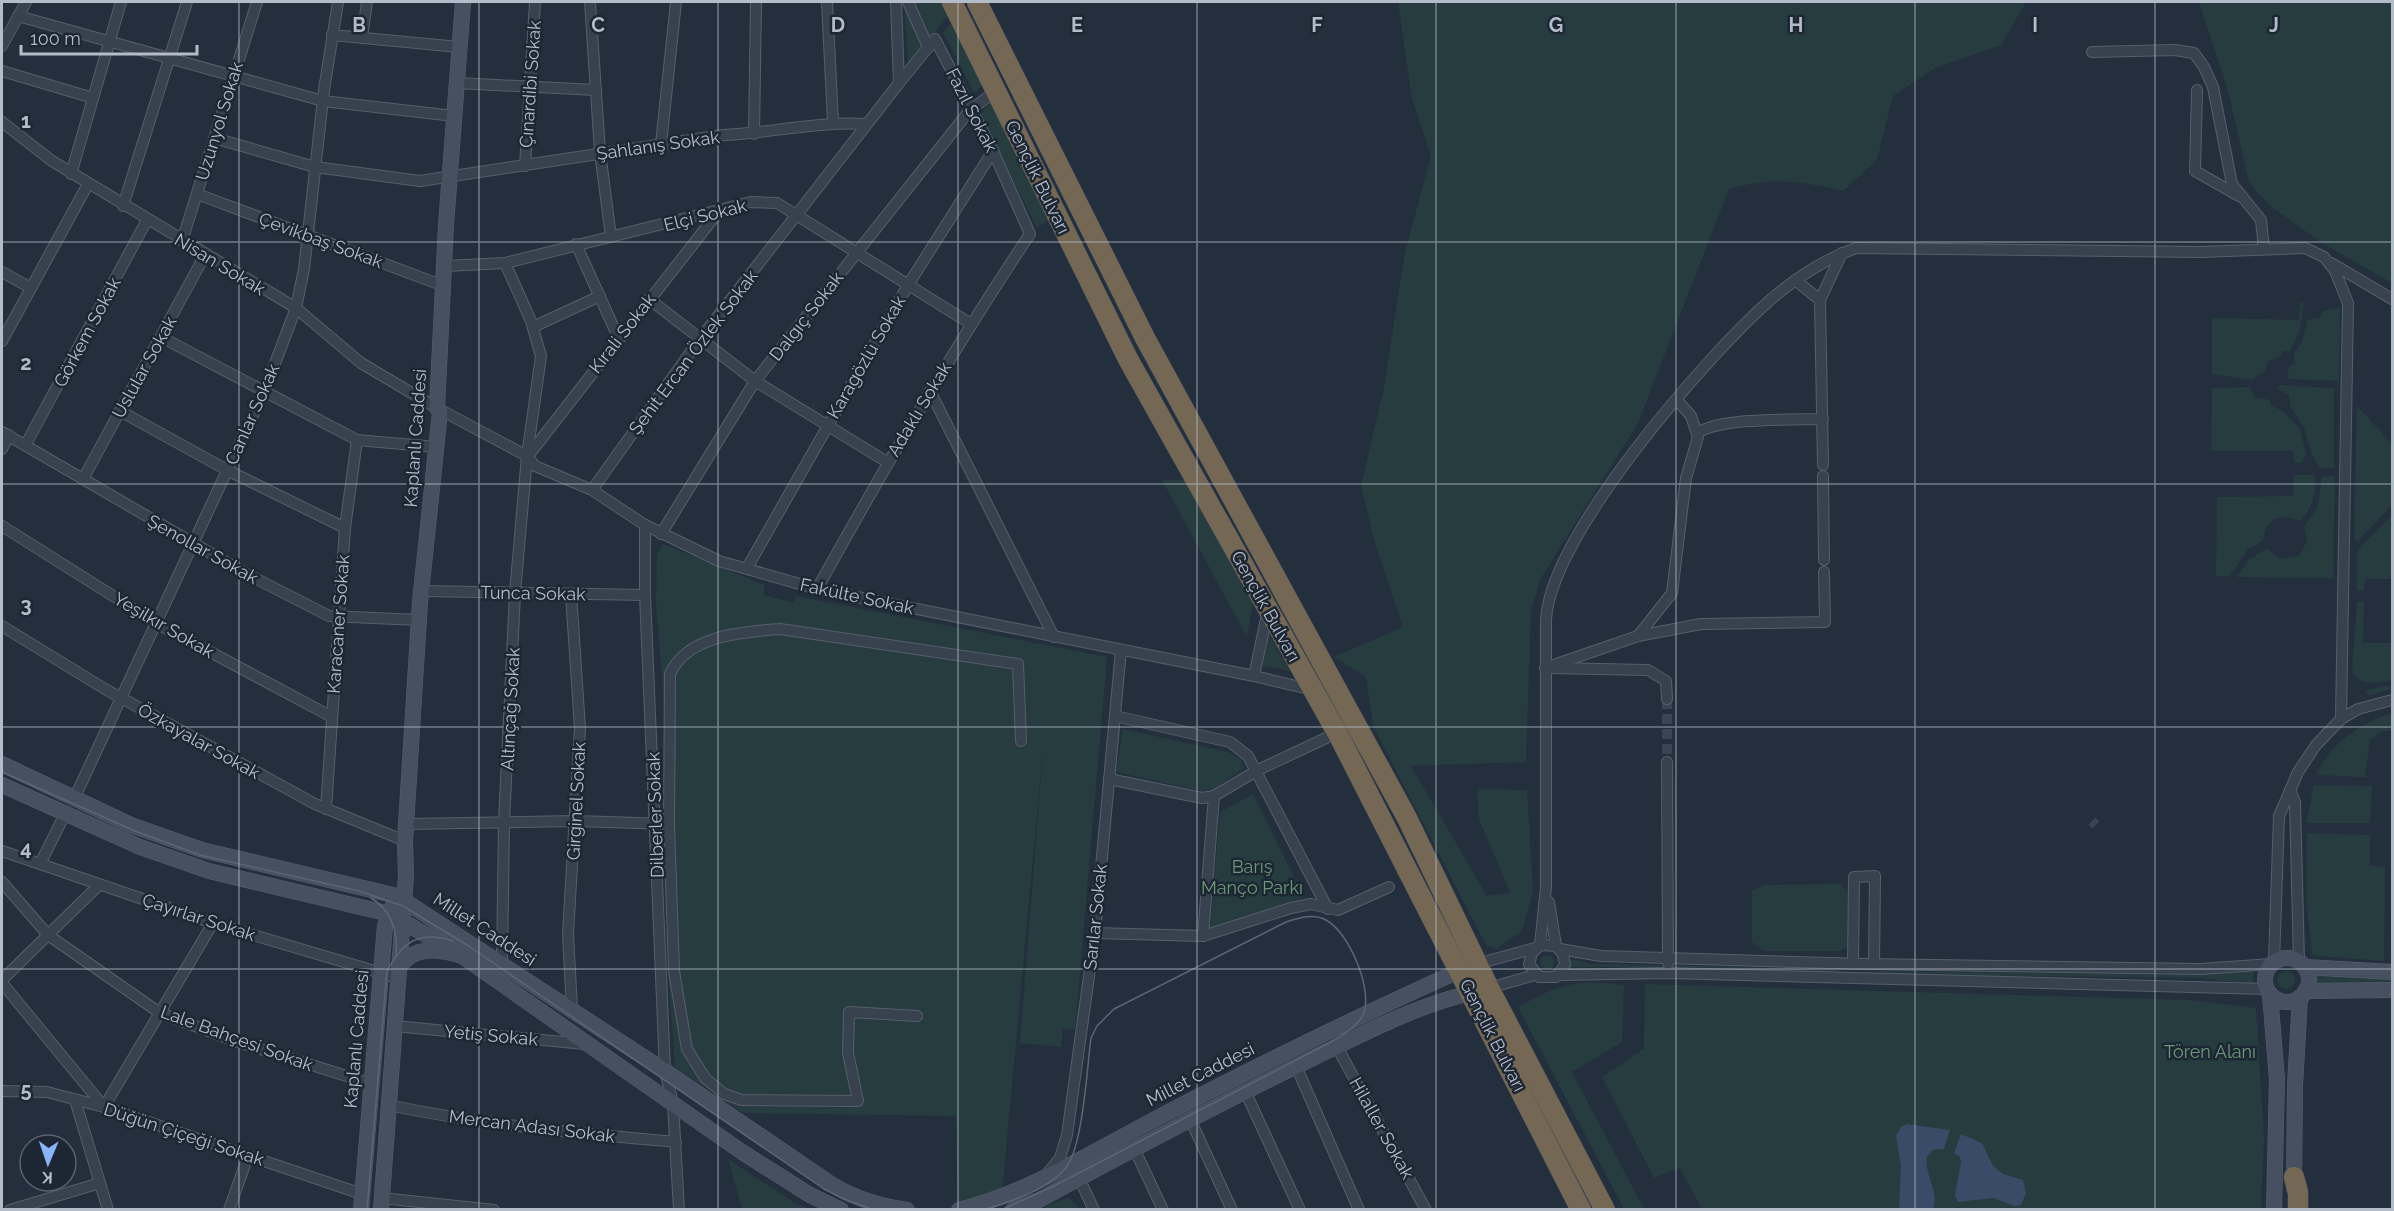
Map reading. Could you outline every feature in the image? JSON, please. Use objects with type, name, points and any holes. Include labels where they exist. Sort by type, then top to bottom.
[{"type":"highway","name":"Gençlik Bulvarı","points":[[952,2],[1128,359],[1480,990],[1605,1209]]},
{"type":"highway","name":"Gençlik Bulvarı","points":[[978,2],[1145,338],[1407,818],[1468,967]]},
{"type":"highway","name":"Gençlik Bulvarı","points":[[1480,990],[1581,1209]]},
{"type":"highway","points":[[2294,1177],[2298,1192],[2298,1209]]},
{"type":"main road","name":"Kaplanlı Caddesi","points":[[381,1204],[398,973],[396,917],[406,876],[405,841],[421,591],[440,412],[437,408],[463,2]]},
{"type":"main road","name":"Millet Caddesi","points":[[2,764],[131,825],[202,850],[400,898],[572,1008],[850,1196],[871,1204],[907,1209]]},
{"type":"main road","name":"Millet Caddesi","points":[[2,785],[140,847],[209,871],[396,917],[462,956],[742,1152],[810,1195],[841,1209]]},
{"type":"main road","name":"Kaplanlı Caddesi","points":[[361,1202],[385,926],[396,917]]},
{"type":"main road","name":"Millet Caddesi","points":[[398,973],[406,956],[420,951],[433,950],[462,956]]},
{"type":"main road","points":[[2274,1209],[2277,1079],[2266,974],[2273,963],[2287,958],[2302,964],[2392,972]]},
{"type":"main road","points":[[2294,1209],[2303,994],[2309,977],[2302,964]]},
{"type":"main road","name":"Millet Caddesi","points":[[959,1209],[985,1203],[1045,1176],[1314,1038],[1468,967]]},
{"type":"main road","name":"Millet Caddesi","points":[[1013,1209],[1039,1200],[1134,1148],[1296,1066],[1436,1003],[1480,990]]},
{"type":"main road","points":[[2268,991],[2284,1002],[2303,994],[2392,990]]},
{"type":"street","points":[[2,46],[26,2]]},
{"type":"street","points":[[71,174],[121,2]]},
{"type":"street","points":[[123,206],[187,2]]},
{"type":"street","name":"Uzunyol Sokak","points":[[182,241],[232,74],[257,2]]},
{"type":"street","name":"Canlar Sokak","points":[[74,799],[119,697],[263,393],[296,308],[338,2]]},
{"type":"street","points":[[362,38],[367,2]]},
{"type":"street","name":"Çınardibi Sokak","points":[[525,166],[528,84],[536,2]]},
{"type":"street","points":[[590,2],[600,152],[611,237]]},
{"type":"street","points":[[662,144],[675,2]]},
{"type":"street","points":[[754,134],[756,2]]},
{"type":"street","points":[[827,2],[833,122]]},
{"type":"street","points":[[896,2],[898,83]]},
{"type":"street","points":[[798,217],[866,124],[928,47],[908,2]]},
{"type":"street","points":[[18,16],[323,101],[454,116]]},
{"type":"street","points":[[332,35],[459,47]]},
{"type":"street","name":"Fazıl Sokak","points":[[928,47],[935,39],[993,151],[1030,234]]},
{"type":"street","points":[[2092,52],[2175,50],[2194,53],[2205,67],[2213,87],[2232,184],[2261,220],[2264,249]]},
{"type":"street","points":[[2,71],[93,98]]},
{"type":"street","points":[[457,83],[528,84],[596,90]]},
{"type":"street","points":[[2197,90],[2195,171],[2242,198]]},
{"type":"street","name":"Dalgıç Sokak","points":[[661,534],[756,381],[855,252],[970,110],[996,91]]},
{"type":"street","name":"Nisan Sokak","points":[[2,122],[71,174],[296,308],[361,363],[437,408]]},
{"type":"street","name":"Şahlanış Sokak","points":[[214,138],[315,167],[420,181],[525,166],[600,152],[754,134],[833,122],[866,124]]},
{"type":"street","name":"Karagözlü Sokak","points":[[747,568],[908,285],[993,151]]},
{"type":"street","points":[[2,341],[88,184]]},
{"type":"street","name":"Çevikbaş Sokak","points":[[197,194],[444,286]]},
{"type":"street","name":"Elçi Sokak","points":[[445,266],[505,263],[751,202],[777,203],[970,324]]},
{"type":"street","name":"Kırali Sokak","points":[[527,456],[719,211]]},
{"type":"street","name":"Şehit Ercan Özlek Sokak","points":[[592,490],[700,339],[798,217]]},
{"type":"street","name":"Görkem Sokak","points":[[26,444],[147,220]]},
{"type":"street","name":"Adaklı Sokak","points":[[817,589],[887,462],[970,324],[1030,234]]},
{"type":"street","points":[[576,244],[618,337]]},
{"type":"street","points":[[1535,975],[1529,964],[1538,947],[1546,887],[1545,668],[1547,607],[1554,580],[1568,551],[1633,455],[1677,400],[1738,332],[1795,280],[1842,253],[1857,248],[2191,252],[2305,248],[2392,299]]},
{"type":"street","points":[[1824,560],[1820,300],[1842,253]]},
{"type":"street","name":"Uslular Sokak","points":[[83,479],[205,255]]},
{"type":"street","points":[[2327,261],[2344,288],[2348,303],[2341,719]]},
{"type":"street","name":"Altınçağ Sokak","points":[[502,963],[504,822],[515,593],[527,456],[540,356],[533,327],[505,263]]},
{"type":"street","points":[[2,272],[31,288]]},
{"type":"street","points":[[1795,280],[1820,300]]},
{"type":"street","points":[[533,327],[600,296]]},
{"type":"street","points":[[649,299],[756,381],[887,462]]},
{"type":"street","points":[[160,337],[263,393],[357,440],[436,447]]},
{"type":"street","points":[[930,391],[1054,637]]},
{"type":"street","points":[[1638,636],[1672,593],[1686,478],[1698,433],[1691,416],[1677,400]]},
{"type":"street","name":"Fakülte Sokak","points":[[437,408],[527,456],[535,466],[592,490],[661,534],[719,561],[817,589],[1254,676],[1313,690]]},
{"type":"street","points":[[120,411],[227,470],[345,528]]},
{"type":"street","points":[[1698,433],[1712,426],[1823,420]]},
{"type":"street","points":[[2,449],[5,434]]},
{"type":"street","name":"Şenollar Sokak","points":[[5,434],[26,444],[192,543],[329,616],[419,620]]},
{"type":"street","name":"Karacaner Sokak","points":[[326,809],[345,528],[357,440]]},
{"type":"street","name":"Dilberler Sokak","points":[[645,525],[645,596],[665,1071],[673,1104],[679,1209]]},
{"type":"street","name":"Yeşilkır Sokak","points":[[2,526],[156,623],[332,717]]},
{"type":"street","points":[[1545,668],[1638,636],[1701,624],[1825,622],[1824,572]]},
{"type":"street","name":"Tunca Sokak","points":[[421,591],[645,596]]},
{"type":"street","name":"Girginel Sokak","points":[[571,594],[580,728],[568,934],[572,1008]]},
{"type":"street","points":[[1254,676],[1268,610]]},
{"type":"street","name":"Özkayalar Sokak","points":[[2,626],[119,697],[326,809],[405,841]]},
{"type":"street","points":[[917,1016],[849,1012],[848,1053],[858,1101],[742,1100],[724,1094],[705,1078],[687,1048],[674,971],[669,824],[670,674],[675,661],[710,641],[742,632],[780,629],[1018,664],[1021,741]]},
{"type":"street","name":"Sarılar Sokak","points":[[1045,1176],[1060,1158],[1067,1136],[1095,933],[1121,650]]},
{"type":"street","points":[[1545,668],[1648,670],[1666,681],[1667,699]]},
{"type":"street","points":[[1468,967],[1538,947],[1558,948],[1591,956],[1864,964],[2201,969],[2273,963],[2279,816],[2298,772],[2312,750],[2341,719],[2358,710],[2392,700]]},
{"type":"street","points":[[1115,716],[1230,741],[1248,756],[1258,770],[1328,909]]},
{"type":"street","points":[[1109,779],[1202,798],[1214,796],[1258,770],[1326,738]]},
{"type":"street","points":[[1667,762],[1668,973]]},
{"type":"street","points":[[2290,790],[2295,802],[2302,964]]},
{"type":"street","points":[[1203,936],[1214,796]]},
{"type":"street","points":[[40,864],[65,814]]},
{"type":"street","points":[[406,824],[576,821],[669,824]]},
{"type":"street","points":[[2278,834],[2295,834]]},
{"type":"street","name":"Çayırlar Sokak","points":[[2,851],[99,885],[380,974],[398,973]]},
{"type":"street","points":[[1864,964],[1875,876],[1854,877],[1864,978]]},
{"type":"street","name":"Lale Bahçesi Sokak","points":[[2,882],[48,935],[160,1013],[241,1043],[372,1084]]},
{"type":"street","points":[[99,885],[2,981],[104,1107],[213,922]]},
{"type":"street","points":[[1095,933],[1203,936],[1291,908],[1311,904],[1338,910],[1389,887]]},
{"type":"street","points":[[1546,887],[1558,948],[1565,959],[1559,975]]},
{"type":"street","points":[[1480,990],[1535,975],[1547,979],[1559,975],[1668,973],[2268,991]]},
{"type":"street","name":"Yetiş Sokak","points":[[394,1026],[588,1044]]},
{"type":"street","name":"Hilaller Sokak","points":[[1337,1047],[1426,1209]]},
{"type":"street","points":[[1296,1066],[1359,1209]]},
{"type":"street","name":"Düğün Çiçeği Sokak","points":[[2,1091],[47,1092],[104,1107],[248,1155],[361,1202]]},
{"type":"street","points":[[1245,1091],[1300,1209]]},
{"type":"street","points":[[75,1100],[108,1209]]},
{"type":"street","name":"Mercan Adası Sokak","points":[[388,1104],[451,1118],[522,1128],[676,1142]]},
{"type":"street","points":[[1190,1119],[1232,1209]]},
{"type":"street","points":[[1134,1148],[1163,1209]]},
{"type":"street","points":[[229,1209],[248,1155]]},
{"type":"street","points":[[1079,1178],[1094,1209]]},
{"type":"street","points":[[10,1209],[100,1183]]},
{"type":"street","points":[[381,1204],[494,1209]]},
{"type":"green space","points":[[904,2],[941,2],[948,16],[908,65]]},
{"type":"green space","points":[[1398,2],[2026,2],[2001,45],[1935,68],[1893,96],[1877,160],[1843,191],[1786,182],[1759,183],[1729,189],[1638,423],[1541,578],[1531,610],[1526,762],[1411,766],[1487,896],[1510,893],[1479,819],[1477,789],[1527,790],[1533,891],[1522,931],[1496,949],[1486,945],[1373,726],[1366,677],[1334,657],[1403,627],[1374,540],[1361,486],[1384,387],[1405,252],[1431,156],[1412,99]]},
{"type":"green space","points":[[2199,2],[2392,2],[2392,283],[2322,243],[2269,205],[2249,182],[2228,91]]},
{"type":"green space","points":[[952,23],[983,85],[974,93],[943,32]]},
{"type":"green space","points":[[991,102],[1050,219],[1037,228],[980,114]]},
{"type":"green space","points":[[2300,303],[2304,303],[2300,329],[2290,351],[2283,351],[2280,357],[2269,360],[2265,371],[2252,380],[2212,374],[2212,318],[2299,320]]},
{"type":"green space","points":[[2340,308],[2339,381],[2287,379],[2289,367],[2295,363],[2294,355],[2302,342],[2307,320],[2320,318],[2323,311]]},
{"type":"green space","points":[[2279,385],[2334,388],[2334,468],[2320,468],[2312,455],[2304,428],[2290,406],[2289,395],[2278,389]]},
{"type":"green space","points":[[2249,387],[2255,397],[2270,400],[2270,405],[2283,411],[2300,429],[2306,454],[2301,463],[2294,463],[2293,451],[2211,451],[2212,388]]},
{"type":"green space","points":[[2357,406],[2392,444],[2392,505],[2357,542],[2354,537]]},
{"type":"green space","points":[[2294,475],[2315,475],[2313,500],[2308,511],[2300,521],[2288,517],[2274,519],[2266,528],[2263,541],[2248,549],[2230,576],[2216,576],[2217,497],[2293,496]]},
{"type":"green space","points":[[2335,476],[2333,578],[2237,577],[2248,561],[2267,548],[2280,559],[2299,556],[2307,541],[2304,527],[2318,506],[2322,477]]},
{"type":"green space","points":[[1162,480],[1187,480],[1253,602],[1247,637]]},
{"type":"green space","points":[[2392,515],[2392,579],[2365,579],[2364,591],[2357,591],[2357,551]]},
{"type":"green space","points":[[663,544],[764,585],[764,595],[794,603],[796,596],[1107,657],[1075,1030],[1063,1029],[1061,1047],[1020,1043],[1044,739],[1002,1193],[958,1204],[956,1116],[743,1113],[675,1067],[668,975],[663,689],[656,601],[657,555]]},
{"type":"green space","points":[[2357,602],[2364,602],[2363,643],[2392,643],[2392,680],[2365,682],[2355,677],[2352,672]]},
{"type":"green space","points":[[1268,633],[1290,671],[1263,666]]},
{"type":"green space","points":[[2392,685],[2392,689],[2368,696],[2366,690]]},
{"type":"green space","points":[[2392,713],[2392,731],[2383,731],[2370,740],[2365,777],[2317,775],[2329,754],[2347,736],[2369,722]]},
{"type":"green space","points":[[1123,729],[1228,752],[1241,759],[1244,768],[1214,789],[1201,791],[1116,772]]},
{"type":"green space","points":[[2314,785],[2372,786],[2370,823],[2306,823]]},
{"type":"green space","name":"Barış Manço Parkı","points":[[1253,794],[1304,897],[1210,930],[1220,812]]},
{"type":"green space","points":[[2307,833],[2370,835],[2369,865],[2385,867],[2384,961],[2316,956],[2312,953],[2306,899]]},
{"type":"green space","points":[[1841,884],[1848,893],[1847,947],[1840,951],[1764,951],[1752,942],[1752,891],[1764,885]]},
{"type":"green space","points":[[1544,955],[1550,955],[1554,962],[1550,969],[1544,969],[1540,965],[1540,959]]},
{"type":"green space","points":[[1571,959],[1592,964],[1660,965],[1660,967],[1570,967]]},
{"type":"green space","points":[[1678,965],[1838,970],[1838,972],[1677,967]]},
{"type":"green space","points":[[2254,970],[2253,984],[2200,978],[1880,974],[1880,971],[2200,975]]},
{"type":"green space","points":[[2282,971],[2290,971],[2295,976],[2293,987],[2282,989],[2277,984],[2277,976]]},
{"type":"green space","points":[[2316,971],[2392,978],[2392,983],[2316,986]]},
{"type":"green space","points":[[1590,982],[1624,985],[1622,1042],[1572,1072],[1644,1209],[1624,1209],[1518,1007],[1552,990]]},
{"type":"green space","name":"Tören Alanı","points":[[1645,984],[2189,1000],[2256,1008],[2264,1138],[2261,1209],[1702,1209],[1680,1168],[1654,1178],[1602,1077],[1644,1049]]},
{"type":"green space","points":[[728,1159],[798,1205],[810,1209],[742,1209]]},
{"type":"green space","points":[[1069,1197],[1080,1209],[1041,1209]]},
{"type":"water","points":[[1907,1124],[1950,1130],[1944,1149],[1933,1150],[1927,1157],[1935,1196],[1933,1209],[1899,1208],[1901,1166],[1896,1136],[1901,1127]]},
{"type":"water","points":[[1961,1134],[1982,1143],[1993,1166],[2003,1174],[2023,1180],[2026,1193],[2021,1205],[2014,1206],[1993,1198],[1958,1202],[1955,1195],[1961,1162],[1960,1157],[1954,1153]]},
{"type":"tunnel","points":[[1667,699],[1667,762]]},
{"type":"tunnel","points":[[2092,821],[2096,825]]},
{"type":"tram line","points":[[2,772],[135,831],[200,855],[359,891],[403,906],[467,945],[824,1189],[874,1210]]},
{"type":"tram line","points":[[371,898],[384,909],[392,923],[396,939],[396,957]]},
{"type":"tram line","points":[[983,1210],[1037,1190],[1048,1184],[1065,1169],[1071,1159],[1080,1126],[1091,1038],[1097,1026],[1114,1009],[1286,922],[1316,917],[1326,920],[1335,927],[1351,949],[1365,992],[1366,1005],[1363,1015],[1353,1027],[1331,1042],[1052,1187],[1001,1210]]},
{"type":"tram line","points":[[367,1210],[387,971],[399,953],[413,941],[430,937],[453,941]]}]
